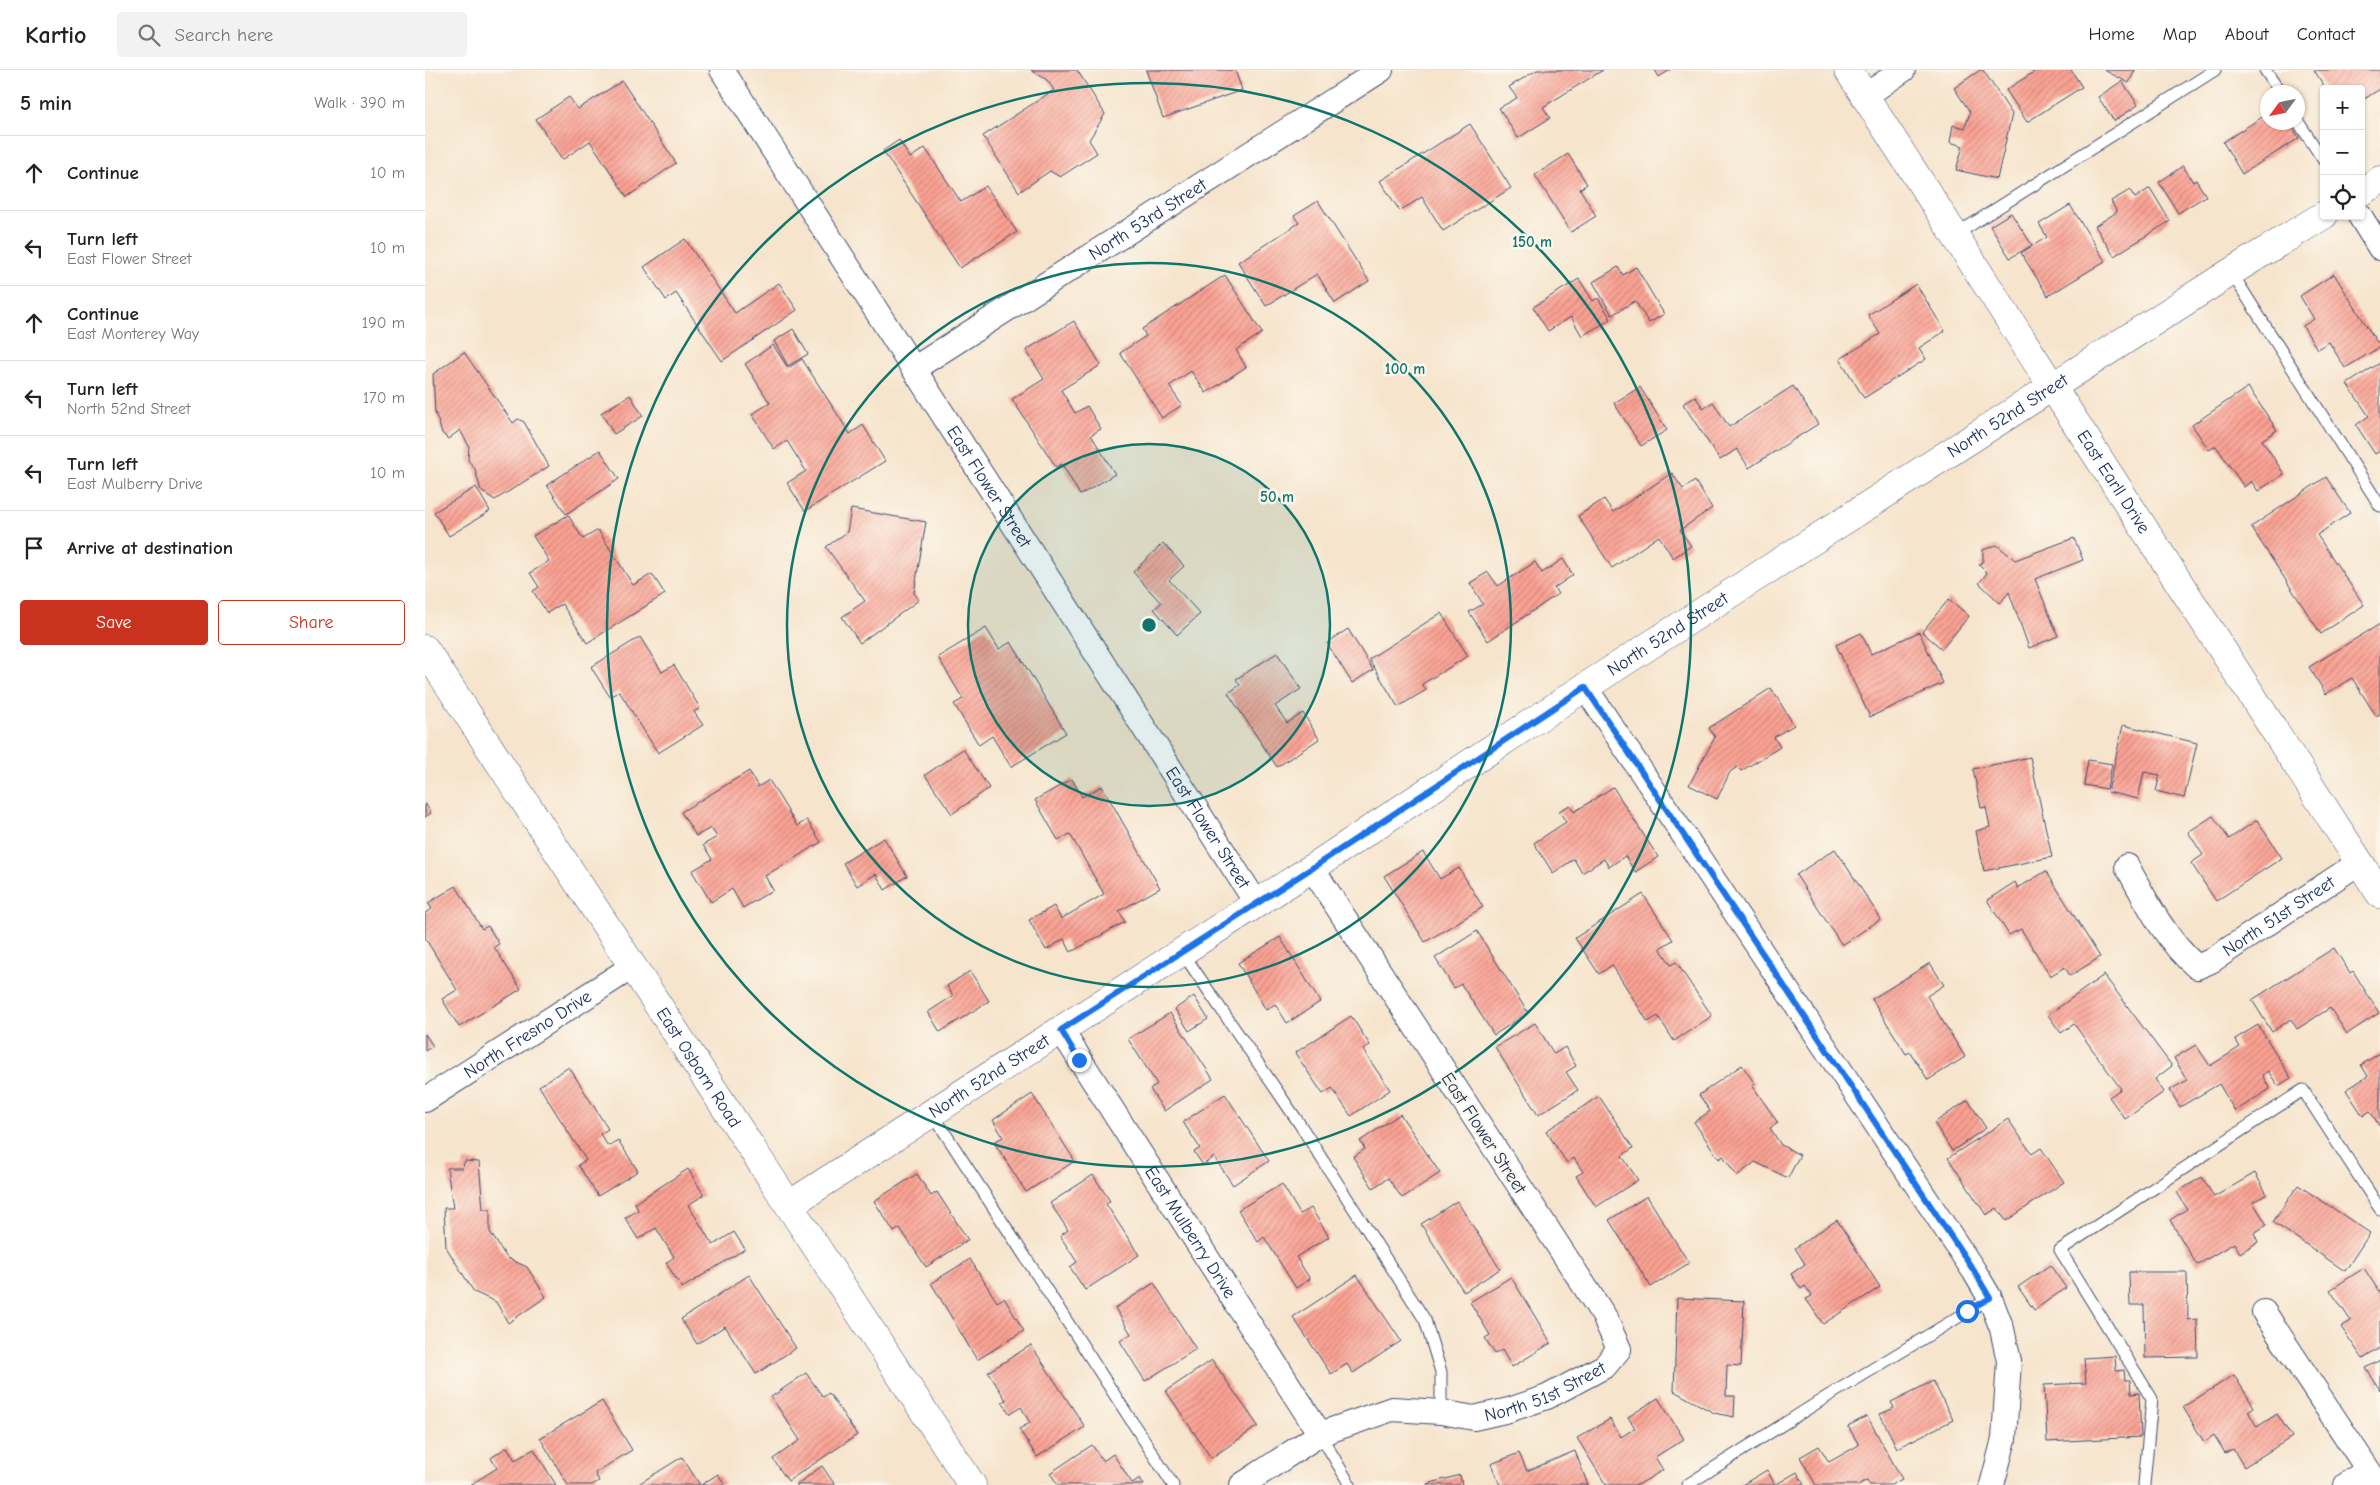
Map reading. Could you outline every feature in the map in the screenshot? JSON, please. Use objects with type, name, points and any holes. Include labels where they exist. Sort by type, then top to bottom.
[{"type":"street","name":"East Flower Street","points":[[722,70],[915,368],[1257,904]]},
{"type":"street","name":"North 53rd Street","points":[[915,368],[1381,70]]},
{"type":"street","name":"East Earll Drive","points":[[1849,70],[2052,388],[2380,894]]},
{"type":"street","points":[[1865,96],[1903,70]]},
{"type":"street","points":[[2365,189],[2380,180]]},
{"type":"street","name":"North 52nd Street","points":[[789,1205],[1257,904],[1585,687],[2231,272],[2320,217]]},
{"type":"street","points":[[2362,220],[2380,248]]},
{"type":"street","name":"East Osborn Road","points":[[425,649],[972,1485]]},
{"type":"street","points":[[1585,687],[1974,1271],[1990,1298],[2001,1329],[2009,1361],[2004,1439],[1992,1485]]},
{"type":"street","name":"North 51st Street","points":[[2127,866],[2151,908],[2184,956],[2197,968],[2211,962],[2360,862]]},
{"type":"street","name":"East Flower Street","points":[[1312,868],[1604,1316],[1619,1349]]},
{"type":"street","name":"North Fresno Drive","points":[[425,1100],[632,967]]},
{"type":"street","name":"East Mulberry Drive","points":[[1061,1030],[1320,1434]]},
{"type":"street","points":[[2264,1312],[2373,1478],[2346,1485]]},
{"type":"street","name":"North 51st Street","points":[[1242,1485],[1320,1434],[1392,1409],[1441,1412],[1474,1418],[1519,1407],[1547,1397],[1605,1366],[1619,1349]]},
{"type":"lane","points":[[1955,235],[2215,70]]},
{"type":"lane","points":[[2265,70],[2275,85]]},
{"type":"lane","points":[[2304,130],[2320,155]]},
{"type":"lane","points":[[2231,272],[2380,506]]},
{"type":"lane","points":[[1182,952],[1299,1123],[1425,1320],[1441,1372],[1441,1412]]},
{"type":"lane","points":[[2144,1485],[2151,1399],[2060,1250],[2303,1090],[2380,1210]]},
{"type":"lane","points":[[932,1113],[1173,1485]]},
{"type":"lane","points":[[1687,1485],[1828,1396],[1990,1298]]},
{"type":"lane","points":[[1320,1434],[1350,1485]]},
{"type":"building","points":[[1031,70],[1077,70],[1105,114],[1089,140],[1097,153],[1060,177],[1050,171],[1019,192],[983,136],[1054,90],[1047,80]]},
{"type":"building","points":[[1146,70],[1235,70],[1242,90],[1163,118]]},
{"type":"building","points":[[1537,70],[1603,70],[1543,107],[1550,118],[1518,138],[1499,108],[1517,98],[1509,87]]},
{"type":"building","points":[[1655,70],[1670,70],[1659,77]]},
{"type":"building","points":[[1980,70],[1983,70],[2012,114],[1997,179],[1956,170],[1963,146],[1950,142],[1953,125],[1965,128],[1970,112],[1954,88]]},
{"type":"building","points":[[2037,70],[2071,70],[2082,87],[2027,122],[2006,90]]},
{"type":"building","points":[[2104,70],[2135,70],[2129,83]]},
{"type":"building","points":[[2314,70],[2380,70],[2380,89],[2365,98],[2365,85],[2323,85]]},
{"type":"building","points":[[622,81],[676,163],[627,197],[590,141],[562,160],[536,119],[569,97],[578,109]]},
{"type":"building","points":[[2122,81],[2138,105],[2114,121],[2098,97]]},
{"type":"building","points":[[2260,118],[2260,130],[2294,130],[2299,138],[2242,174],[2223,142]]},
{"type":"building","points":[[1470,124],[1511,188],[1443,231],[1422,197],[1400,211],[1380,181]]},
{"type":"building","points":[[899,140],[910,158],[925,148],[961,202],[986,186],[1017,232],[960,268],[883,151]]},
{"type":"building","points":[[1568,154],[1587,184],[1580,189],[1596,216],[1571,232],[1535,175]]},
{"type":"building","points":[[2183,166],[2193,182],[2196,180],[2206,196],[2178,213],[2159,182]]},
{"type":"building","points":[[2150,188],[2170,221],[2114,256],[2095,226],[2117,212],[2111,201],[2130,190],[2135,198]]},
{"type":"building","points":[[1318,201],[1369,281],[1335,303],[1317,274],[1266,306],[1238,262],[1299,223],[1294,216]]},
{"type":"building","points":[[2070,205],[2105,261],[2048,296],[2021,253],[2047,237],[2039,224]]},
{"type":"building","points":[[2011,213],[2032,245],[2010,258],[1990,226]]},
{"type":"building","points":[[685,239],[735,313],[779,283],[797,310],[722,361],[676,293],[666,300],[644,267]]},
{"type":"building","points":[[1618,267],[1623,275],[1636,267],[1664,314],[1649,323],[1635,301],[1612,315],[1593,282]]},
{"type":"building","points":[[2334,274],[2380,347],[2345,368],[2329,342],[2317,349],[2303,326],[2314,319],[2300,296]]},
{"type":"building","points":[[1225,275],[1262,333],[1236,350],[1246,367],[1206,393],[1191,371],[1169,386],[1182,405],[1162,418],[1120,353],[1146,336],[1142,329]]},
{"type":"building","points":[[1579,279],[1593,301],[1598,298],[1611,319],[1582,336],[1571,317],[1548,331],[1533,307]]},
{"type":"building","points":[[1916,284],[1945,331],[1919,348],[1926,359],[1864,398],[1840,359],[1880,334],[1868,315]]},
{"type":"building","points":[[1074,321],[1101,365],[1061,390],[1075,413],[1087,406],[1101,429],[1091,435],[1115,474],[1080,495],[1062,464],[1056,467],[1012,399],[1044,379],[1026,350]]},
{"type":"building","points":[[793,329],[808,354],[788,366],[774,341]]},
{"type":"building","points":[[773,345],[788,368],[802,359],[850,434],[863,425],[885,461],[805,511],[787,483],[806,471],[787,441],[774,449],[752,414],[770,403],[745,364]]},
{"type":"building","points":[[464,352],[513,423],[518,419],[524,422],[549,466],[495,500],[481,491],[475,469],[468,460],[469,446],[460,430],[448,439],[442,433],[435,412],[433,374]]},
{"type":"building","points":[[2380,363],[2380,451],[2375,454],[2356,425],[2369,416],[2347,384]]},
{"type":"building","points":[[1793,386],[1818,424],[1749,468],[1737,449],[1720,460],[1683,404],[1695,396],[1703,408],[1713,402],[1729,427]]},
{"type":"building","points":[[1640,387],[1667,430],[1641,446],[1614,403]]},
{"type":"building","points":[[2248,387],[2277,430],[2262,440],[2284,474],[2258,491],[2251,481],[2244,487],[2216,446],[2209,450],[2192,425]]},
{"type":"building","points":[[630,395],[643,416],[614,434],[601,413]]},
{"type":"building","points":[[600,450],[619,479],[566,514],[547,485]]},
{"type":"building","points":[[1672,473],[1683,489],[1695,481],[1712,508],[1680,530],[1691,546],[1673,558],[1659,536],[1612,568],[1578,516],[1604,499],[1613,512]]},
{"type":"building","points":[[2326,477],[2350,513],[2317,535],[2364,605],[2321,634],[2251,527]]},
{"type":"building","points":[[476,487],[490,511],[449,536],[434,512]]},
{"type":"building","points":[[851,509],[926,522],[914,593],[919,600],[860,643],[842,617],[865,601],[826,547],[847,532]]},
{"type":"building","points":[[568,515],[583,539],[598,530],[633,585],[652,574],[665,594],[587,643],[562,604],[547,613],[533,591],[539,587],[530,573],[549,561],[533,536]]},
{"type":"building","points":[[2074,538],[2083,560],[2035,579],[2058,636],[2029,648],[2009,592],[2000,603],[1979,583],[1987,573],[1979,565],[1983,561],[1983,550],[1997,545],[2015,560]]},
{"type":"building","points":[[1163,543],[1184,566],[1169,580],[1200,614],[1177,635],[1154,609],[1161,603],[1133,572]]},
{"type":"building","points":[[1563,559],[1573,575],[1554,588],[1558,594],[1488,641],[1469,612],[1483,604],[1470,583],[1488,572],[1498,586],[1535,562],[1542,573]]},
{"type":"building","points":[[1949,599],[1969,616],[1942,649],[1922,632]]},
{"type":"building","points":[[1441,613],[1468,656],[1422,684],[1426,690],[1398,707],[1369,659]]},
{"type":"building","points":[[2380,624],[2380,714],[2376,716],[2352,678],[2326,694],[2309,667]]},
{"type":"building","points":[[986,628],[999,649],[1011,642],[1066,733],[1011,767],[992,736],[979,745],[954,704],[963,699],[938,657]]},
{"type":"building","points":[[1348,629],[1373,670],[1352,683],[1327,643]]},
{"type":"building","points":[[1919,632],[1943,683],[1870,717],[1836,645],[1861,633],[1871,654]]},
{"type":"building","points":[[640,637],[662,672],[674,665],[700,708],[694,712],[703,725],[658,753],[619,691],[610,697],[591,667]]},
{"type":"building","points":[[1277,653],[1301,689],[1275,706],[1287,723],[1303,713],[1319,739],[1277,767],[1228,693],[1240,685],[1236,679]]},
{"type":"building","points":[[1771,688],[1794,725],[1774,737],[1780,747],[1741,771],[1737,767],[1730,772],[1717,799],[1689,785],[1715,737],[1709,728]]},
{"type":"building","points":[[2123,725],[2197,743],[2184,798],[2156,791],[2160,775],[2144,772],[2138,799],[2108,792]]},
{"type":"building","points":[[963,749],[989,788],[952,814],[925,775]]},
{"type":"building","points":[[2030,757],[2052,857],[1984,871],[1976,831],[1990,827],[1986,807],[1981,808],[1973,769]]},
{"type":"building","points":[[2088,760],[2112,764],[2107,789],[2084,785]]},
{"type":"building","points":[[749,771],[758,787],[769,780],[797,826],[807,820],[821,842],[765,876],[773,890],[743,908],[732,889],[711,902],[692,871],[712,859],[703,845],[717,837],[711,828],[696,836],[681,812]]},
{"type":"building","points":[[1072,779],[1082,797],[1102,786],[1160,888],[1119,911],[1125,922],[1071,952],[1064,939],[1046,950],[1029,920],[1054,906],[1061,919],[1104,894],[1070,834],[1058,840],[1035,800]]},
{"type":"building","points":[[1613,787],[1658,857],[1635,872],[1625,856],[1609,867],[1604,859],[1582,873],[1574,859],[1553,873],[1534,843],[1566,822],[1559,811],[1570,805],[1574,812]]},
{"type":"building","points":[[425,803],[431,813],[425,817]]},
{"type":"building","points":[[2213,816],[2229,839],[2257,820],[2282,858],[2216,901],[2191,863],[2203,855],[2188,832]]},
{"type":"building","points":[[884,838],[907,876],[885,890],[876,874],[857,886],[843,863]]},
{"type":"building","points":[[1835,849],[1881,919],[1842,945],[1796,875]]},
{"type":"building","points":[[1423,852],[1440,879],[1459,868],[1483,907],[1425,942],[1384,876]]},
{"type":"building","points":[[2046,871],[2100,957],[2070,976],[2065,967],[2050,976],[2021,929],[2009,935],[1987,900],[2015,882],[2018,888]]},
{"type":"building","points":[[456,886],[482,929],[488,926],[499,944],[494,947],[521,989],[459,1027],[442,999],[457,990],[425,938],[425,913],[432,909],[428,903]]},
{"type":"building","points":[[1643,894],[1673,940],[1660,948],[1671,965],[1676,962],[1712,1016],[1674,1041],[1658,1016],[1648,1022],[1612,965],[1599,974],[1575,938]]},
{"type":"building","points":[[1477,931],[1528,1013],[1494,1035],[1461,984],[1454,988],[1435,958]]},
{"type":"building","points":[[1280,937],[1320,1002],[1287,1023],[1275,1004],[1266,1010],[1238,963]]},
{"type":"building","points":[[2334,948],[2350,973],[2353,971],[2379,1013],[2347,1034],[2330,1008],[2297,1029],[2291,1019],[2272,1032],[2252,1000]]},
{"type":"building","points":[[1930,963],[1944,985],[1927,996],[1965,1057],[1928,1080],[1910,1052],[1906,1054],[1872,999]]},
{"type":"building","points":[[970,971],[989,1001],[940,1032],[928,1012],[953,996],[947,986]]},
{"type":"building","points":[[2104,975],[2172,1066],[2155,1079],[2164,1092],[2125,1119],[2109,1097],[2121,1089],[2074,1024],[2061,1033],[2048,1015]]},
{"type":"building","points":[[1194,996],[1208,1019],[1189,1031],[1175,1009]]},
{"type":"building","points":[[1170,1013],[1213,1079],[1164,1111],[1150,1089],[1157,1084],[1128,1039]]},
{"type":"building","points":[[1351,1016],[1370,1045],[1363,1050],[1390,1090],[1351,1116],[1332,1088],[1323,1094],[1295,1053]]},
{"type":"building","points":[[1535,1023],[1554,1054],[1565,1047],[1576,1066],[1566,1072],[1578,1090],[1538,1115],[1495,1047]]},
{"type":"building","points":[[2258,1025],[2291,1078],[2278,1086],[2268,1071],[2262,1075],[2270,1089],[2235,1111],[2219,1084],[2180,1107],[2170,1090],[2187,1080],[2174,1058],[2196,1045],[2210,1066],[2240,1047],[2235,1039]]},
{"type":"building","points":[[425,1034],[433,1046],[425,1051]]},
{"type":"building","points":[[2380,1053],[2380,1127],[2370,1111],[2363,1116],[2346,1090],[2368,1076],[2361,1065]]},
{"type":"building","points":[[1742,1065],[1755,1084],[1752,1085],[1778,1123],[1770,1128],[1781,1145],[1800,1155],[1788,1178],[1755,1162],[1737,1176],[1723,1156],[1719,1159],[1694,1122],[1710,1111],[1699,1095]]},
{"type":"building","points":[[569,1067],[608,1129],[600,1134],[608,1146],[618,1140],[638,1171],[598,1196],[578,1165],[586,1160],[539,1086]]},
{"type":"building","points":[[1032,1094],[1075,1161],[1026,1192],[994,1142],[1003,1137],[993,1120]]},
{"type":"building","points":[[1225,1094],[1269,1161],[1233,1185],[1214,1157],[1203,1165],[1194,1152],[1200,1148],[1183,1122]]},
{"type":"building","points":[[1599,1096],[1633,1148],[1622,1156],[1638,1180],[1596,1207],[1576,1176],[1583,1172],[1574,1158],[1567,1163],[1546,1131]]},
{"type":"building","points":[[1968,1100],[1986,1128],[1952,1151],[1934,1123]]},
{"type":"building","points":[[1400,1114],[1440,1173],[1402,1198],[1388,1178],[1373,1188],[1353,1157],[1365,1149],[1360,1141]]},
{"type":"building","points":[[2008,1119],[2032,1154],[2041,1148],[2064,1182],[2006,1221],[1997,1208],[1986,1215],[1948,1158]]},
{"type":"building","points":[[465,1161],[479,1162],[483,1209],[490,1209],[490,1232],[507,1258],[527,1267],[546,1297],[508,1323],[496,1302],[474,1292],[446,1247],[444,1208],[453,1208],[447,1168],[462,1168]]},
{"type":"building","points":[[688,1169],[704,1195],[688,1205],[713,1245],[734,1232],[745,1249],[682,1288],[666,1263],[674,1257],[656,1228],[638,1239],[625,1218],[638,1210],[635,1203]]},
{"type":"building","points":[[2255,1173],[2267,1194],[2253,1202],[2267,1225],[2254,1233],[2258,1242],[2240,1253],[2234,1243],[2197,1265],[2170,1220],[2187,1209],[2177,1192],[2202,1177],[2214,1197]]},
{"type":"building","points":[[917,1174],[931,1196],[937,1192],[968,1240],[926,1267],[900,1228],[894,1232],[874,1201]]},
{"type":"building","points":[[1093,1175],[1110,1201],[1106,1204],[1139,1255],[1085,1290],[1070,1267],[1077,1262],[1060,1236],[1068,1230],[1050,1203]]},
{"type":"building","points":[[1282,1184],[1300,1214],[1311,1208],[1329,1237],[1296,1257],[1310,1279],[1296,1288],[1264,1237],[1258,1242],[1238,1210]]},
{"type":"building","points":[[2298,1185],[2370,1233],[2345,1271],[2273,1222]]},
{"type":"building","points":[[1647,1196],[1689,1263],[1651,1287],[1609,1220]]},
{"type":"building","points":[[1457,1201],[1500,1269],[1464,1292],[1421,1224]]},
{"type":"building","points":[[1837,1220],[1880,1287],[1823,1324],[1806,1299],[1812,1296],[1805,1286],[1801,1289],[1791,1274],[1805,1264],[1795,1248]]},
{"type":"building","points":[[970,1259],[997,1302],[1004,1298],[1024,1331],[977,1360],[931,1283]]},
{"type":"building","points":[[2050,1265],[2066,1288],[2034,1310],[2018,1287]]},
{"type":"building","points":[[2364,1268],[2380,1293],[2380,1348],[2363,1359],[2341,1327],[2351,1321],[2330,1290]]},
{"type":"building","points":[[2129,1272],[2187,1272],[2188,1320],[2197,1319],[2198,1357],[2145,1358],[2144,1305],[2130,1305]]},
{"type":"building","points":[[749,1275],[796,1348],[756,1374],[725,1326],[697,1344],[681,1319]]},
{"type":"building","points":[[1357,1275],[1401,1341],[1353,1373],[1347,1364],[1331,1374],[1293,1317]]},
{"type":"building","points":[[1511,1277],[1551,1343],[1512,1367],[1502,1350],[1495,1354],[1485,1338],[1490,1335],[1470,1302]]},
{"type":"building","points":[[1154,1283],[1196,1349],[1145,1381],[1120,1341],[1131,1334],[1115,1308]]},
{"type":"building","points":[[1677,1298],[1744,1301],[1741,1366],[1727,1365],[1726,1396],[1735,1396],[1734,1417],[1714,1413],[1674,1391]]},
{"type":"building","points":[[1031,1345],[1085,1427],[1037,1457],[1019,1429],[1030,1423],[1021,1407],[1010,1414],[1002,1402],[1006,1400],[988,1372]]},
{"type":"building","points":[[2115,1356],[2116,1371],[2124,1370],[2125,1380],[2130,1380],[2131,1394],[2139,1393],[2141,1437],[2047,1442],[2044,1385],[2086,1383],[2084,1358]]},
{"type":"building","points":[[1212,1360],[1258,1426],[1211,1458],[1166,1391]]},
{"type":"building","points":[[2380,1360],[2380,1390],[2366,1368]]},
{"type":"building","points":[[806,1373],[823,1397],[829,1393],[857,1435],[788,1481],[773,1459],[800,1440],[771,1397]]},
{"type":"building","points":[[2234,1375],[2254,1407],[2248,1411],[2257,1427],[2277,1414],[2292,1437],[2244,1467],[2233,1449],[2225,1453],[2214,1435],[2204,1442],[2183,1407]]},
{"type":"building","points":[[1933,1381],[1953,1420],[1897,1448],[1880,1414],[1894,1408],[1891,1402]]},
{"type":"building","points":[[1658,1398],[1684,1439],[1655,1457],[1663,1470],[1638,1485],[1606,1485],[1577,1438],[1610,1419],[1621,1437],[1635,1428],[1628,1417]]},
{"type":"building","points":[[602,1401],[632,1450],[595,1473],[599,1481],[592,1485],[568,1485],[540,1438]]},
{"type":"building","points":[[1867,1416],[1902,1479],[1891,1485],[1870,1485],[1867,1480],[1858,1485],[1816,1485],[1800,1457],[1819,1446],[1829,1462],[1859,1445],[1848,1426]]},
{"type":"building","points":[[1092,1445],[1103,1461],[1113,1454],[1132,1483],[1140,1478],[1144,1485],[1058,1485],[1050,1473]]},
{"type":"building","points":[[507,1447],[515,1460],[534,1449],[556,1485],[470,1485],[497,1468],[491,1458]]},
{"type":"building","points":[[1575,1451],[1588,1485],[1500,1485],[1491,1464],[1519,1453],[1527,1471]]},
{"type":"building","points":[[682,1457],[700,1485],[637,1485]]},
{"type":"building","points":[[822,1466],[835,1485],[796,1485]]},
{"type":"building","points":[[1767,1470],[1775,1485],[1742,1485]]},
{"type":"building","points":[[1797,1472],[1804,1485],[1775,1485]]},
{"type":"building","points":[[718,1474],[725,1485],[701,1485]]},
{"type":"building","points":[[1460,1475],[1462,1485],[1427,1485],[1427,1484]]},
{"type":"route","points":[[1079,1060],[1061,1030],[1312,868],[1585,687],[1974,1271],[1990,1298],[1967,1311]]}]
